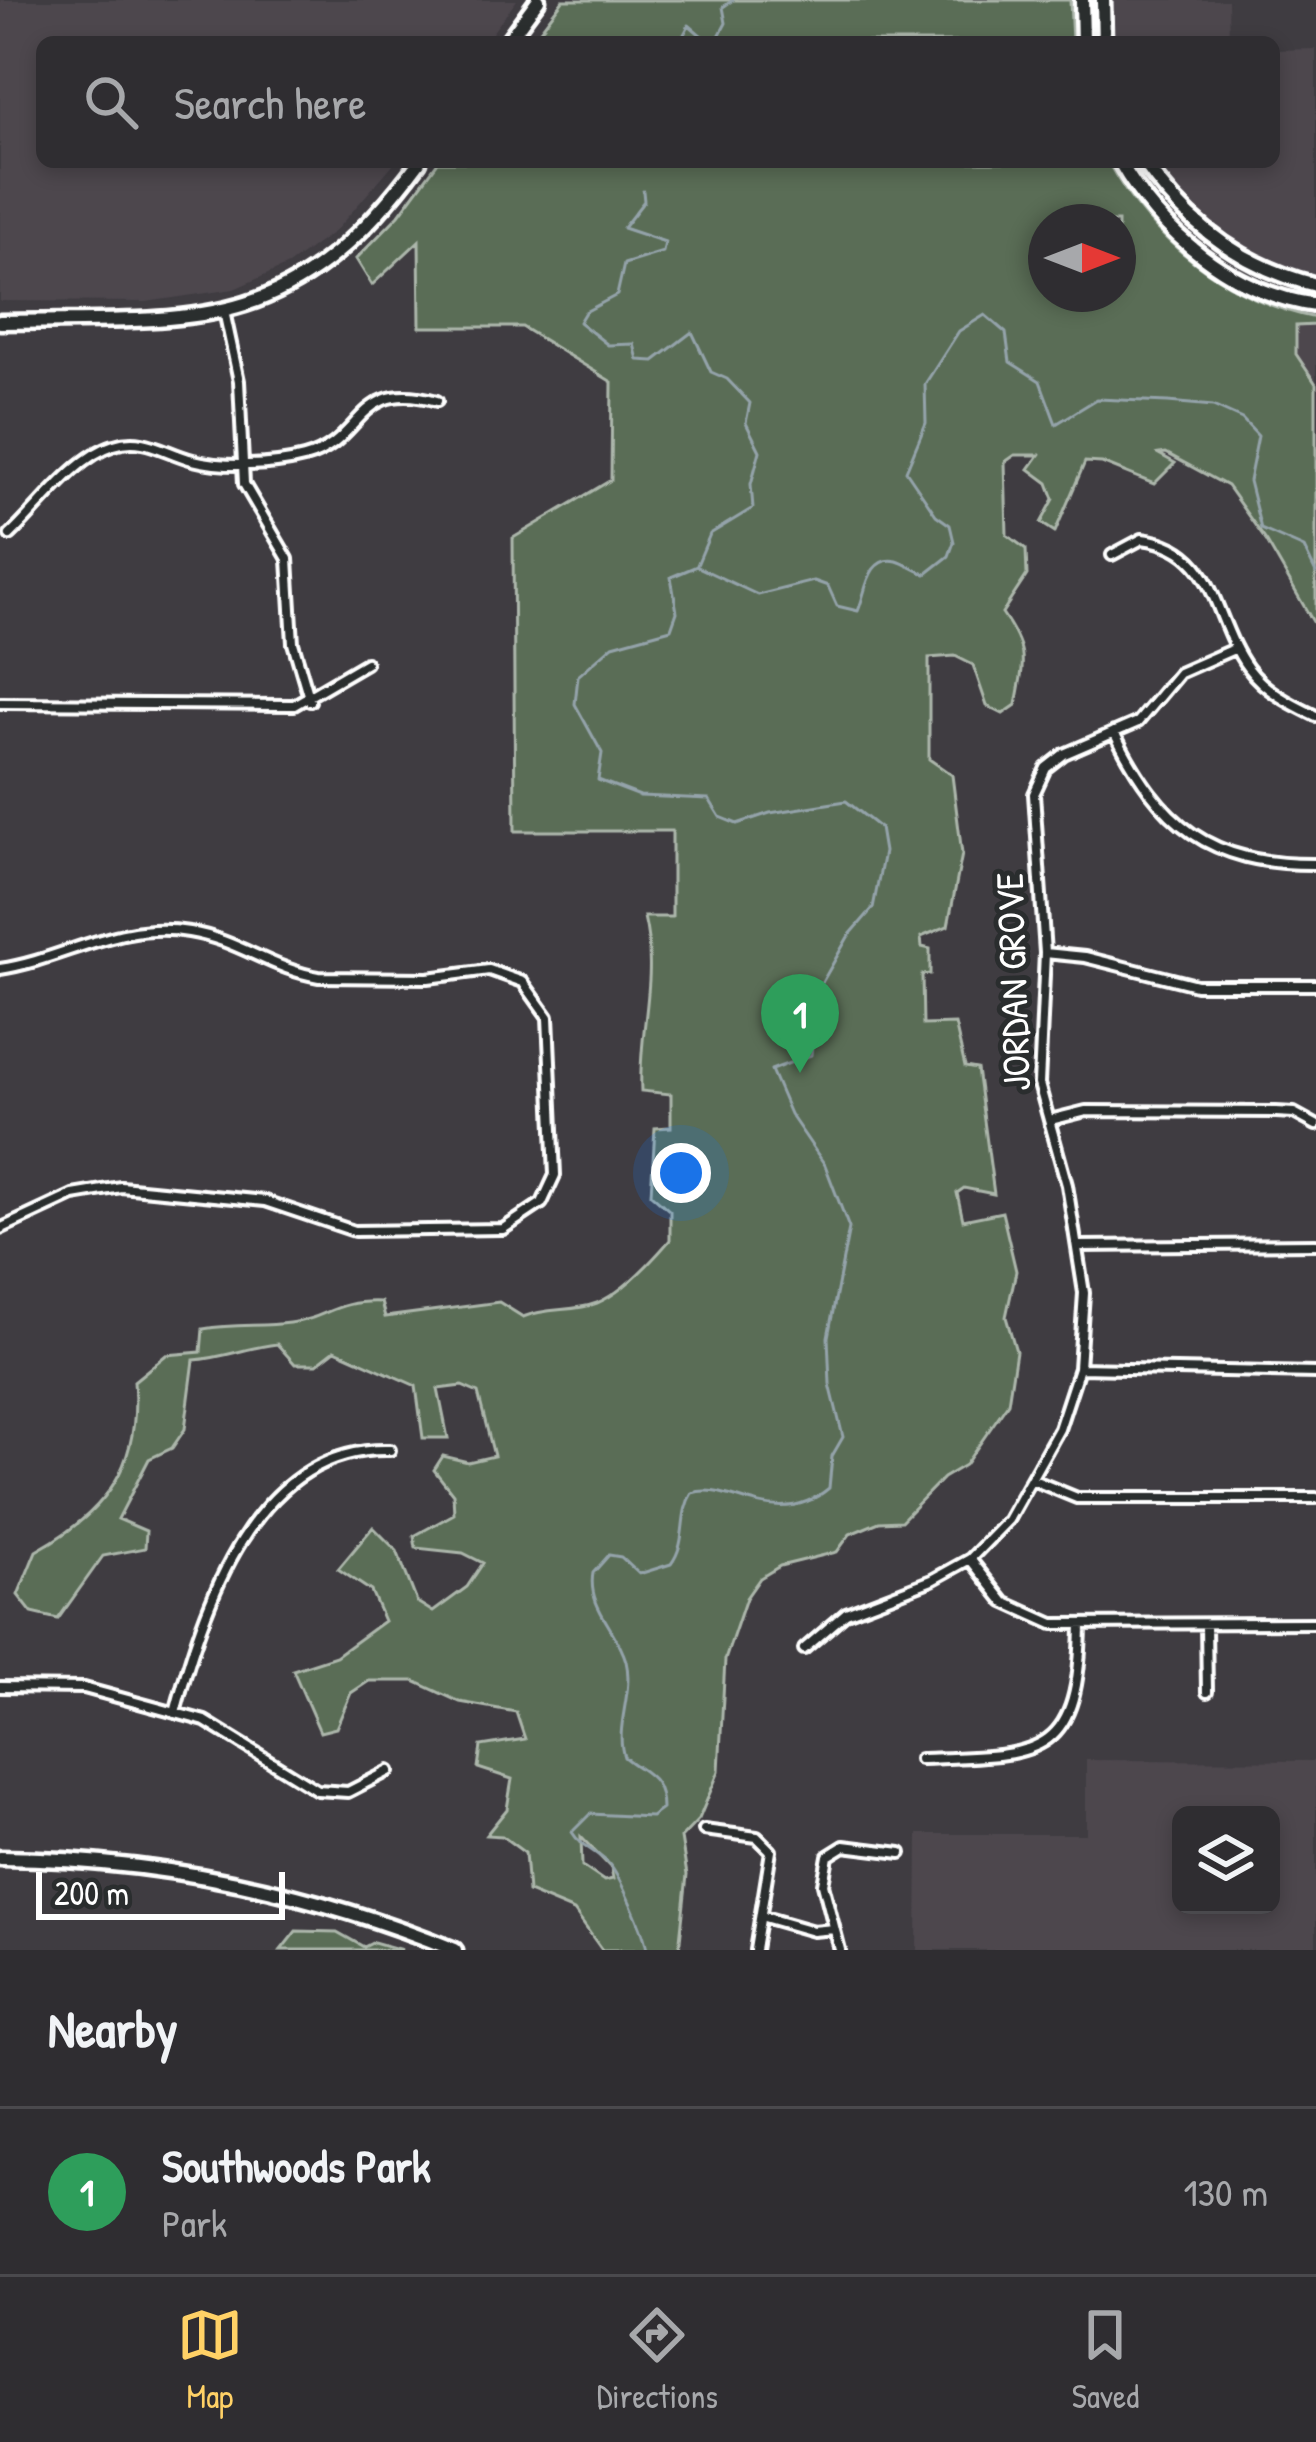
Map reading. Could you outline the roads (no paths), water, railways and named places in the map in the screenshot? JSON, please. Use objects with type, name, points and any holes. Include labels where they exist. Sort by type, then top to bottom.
[{"type":"main road","points":[[511,36],[538,0]]},
{"type":"main road","points":[[1082,0],[1083,36]]},
{"type":"main road","points":[[1103,0],[1104,36]]},
{"type":"main road","points":[[0,322],[170,320],[224,311],[287,287],[339,254],[376,218],[414,168]]},
{"type":"main road","points":[[1124,168],[1152,208],[1192,248],[1246,282],[1316,305]]},
{"type":"main road","points":[[1148,168],[1168,195],[1212,236],[1264,268],[1316,285]]},
{"type":"main road","points":[[0,1858],[113,1862],[234,1880],[341,1908],[455,1950]]},
{"type":"street","points":[[224,311],[239,381],[248,494],[288,559],[292,643],[310,700]]},
{"type":"street","points":[[10,536],[93,456],[114,445],[139,442],[193,460],[242,462],[310,456],[386,396],[406,393],[437,401]]},
{"type":"street","points":[[1112,555],[1142,539],[1164,543],[1192,559],[1212,586],[1236,648],[1267,688],[1316,716]]},
{"type":"street","name":"JORDAN GROVE","points":[[804,1649],[846,1613],[932,1580],[970,1559],[1008,1520],[1059,1429],[1078,1368],[1084,1293],[1079,1246],[1039,1084],[1045,953],[1032,807],[1038,780],[1064,754],[1149,714],[1179,674],[1236,648]]},
{"type":"street","points":[[0,703],[295,705],[366,663]]},
{"type":"street","points":[[1114,732],[1150,796],[1192,835],[1244,858],[1316,864]]},
{"type":"street","points":[[0,969],[99,937],[165,929],[230,942],[291,971],[319,977],[504,973],[538,997],[552,1038],[555,1175],[542,1203],[523,1220],[488,1232],[354,1231],[266,1201],[121,1187],[73,1195],[0,1229]]},
{"type":"street","points":[[1045,953],[1085,957],[1196,985],[1316,985]]},
{"type":"street","points":[[1050,1120],[1086,1111],[1276,1112],[1294,1113],[1316,1125]]},
{"type":"street","points":[[1079,1246],[1316,1244]]},
{"type":"street","points":[[1078,1368],[1316,1373]]},
{"type":"street","points":[[175,1713],[225,1564],[271,1502],[341,1456],[390,1450]]},
{"type":"street","points":[[1033,1480],[1077,1498],[1316,1498]]},
{"type":"street","points":[[970,1559],[1004,1603],[1053,1624],[1316,1623]]},
{"type":"street","points":[[920,1759],[1006,1756],[1052,1736],[1078,1694],[1081,1624]]},
{"type":"street","points":[[1207,1624],[1207,1692]]},
{"type":"street","points":[[0,1687],[84,1688],[175,1713],[235,1737],[316,1790],[348,1792],[389,1771]]},
{"type":"street","points":[[704,1831],[757,1837],[768,1845],[772,1863],[754,1950]]},
{"type":"street","points":[[839,1950],[824,1884],[832,1852],[844,1846],[902,1853]]},
{"type":"street","points":[[764,1916],[813,1930],[834,1929]]},
{"type":"waterway","points":[[719,36],[726,23],[723,7],[733,0]]},
{"type":"waterway","points":[[683,36],[689,25],[702,36]]},
{"type":"waterway","points":[[643,191],[644,201],[623,228],[665,242],[663,252],[624,264],[617,295],[585,312],[579,322],[608,345],[634,344],[638,360],[654,361],[692,332],[711,372],[727,379],[750,403],[746,423],[760,451],[751,484],[753,508],[710,534],[697,565]]},
{"type":"waterway","points":[[698,567],[758,595],[814,581],[828,586],[837,606],[858,611],[879,563],[897,561],[926,574],[949,556],[954,542],[950,525],[936,515],[906,471],[926,423],[925,384],[959,331],[985,315],[1006,333],[1010,362],[1040,381],[1056,424],[1097,399],[1213,406],[1242,419],[1258,436],[1249,481],[1261,529],[1304,548],[1316,573]]},
{"type":"waterway","points":[[647,1950],[613,1869],[572,1832],[590,1814],[651,1817],[662,1809],[656,1783],[624,1757],[626,1661],[594,1597],[593,1573],[609,1555],[621,1557],[639,1574],[671,1564],[692,1493],[706,1491],[790,1506],[829,1488],[832,1456],[843,1437],[830,1384],[828,1337],[849,1228],[825,1165],[790,1114],[771,1070],[811,1055],[820,986],[848,937],[873,908],[884,852],[880,828],[846,801],[770,813],[737,824],[720,817],[709,799],[640,796],[598,780],[602,753],[575,704],[578,676],[613,645],[671,629],[677,612],[671,577],[697,566]]},
{"type":"place","name":"Southwoods Park","points":[[800,1073]]}]
